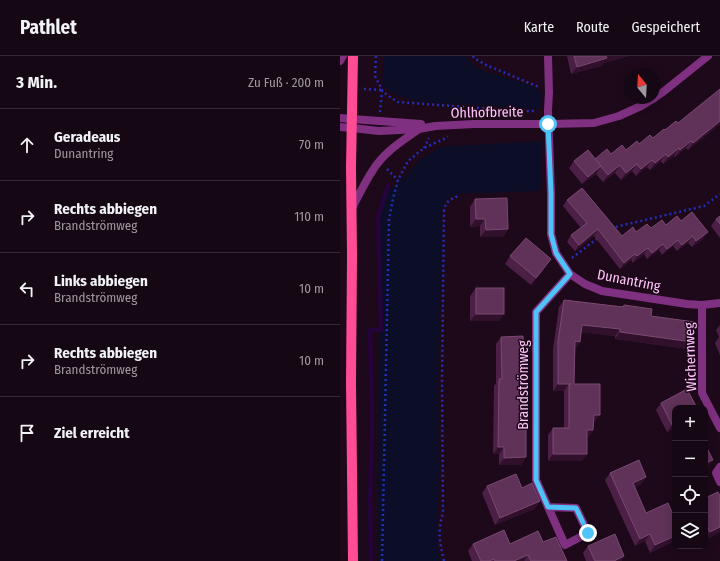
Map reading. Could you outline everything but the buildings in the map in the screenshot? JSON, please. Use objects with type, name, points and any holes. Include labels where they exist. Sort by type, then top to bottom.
[{"type":"main road","points":[[352,561],[351,209],[354,56]]},
{"type":"street","points":[[340,61],[343,56]]},
{"type":"street","name":"Dunantring","points":[[548,56],[551,234],[556,253],[570,274],[585,284],[602,291],[687,304],[702,305],[720,303]]},
{"type":"street","name":"Ohlhofbreite","points":[[660,94],[708,56]]},
{"type":"street","name":"Ohlhofbreite","points":[[352,124],[436,126],[474,124],[594,123],[618,116],[644,104]]},
{"type":"street","points":[[340,118],[352,124]]},
{"type":"street","points":[[340,127],[352,124]]},
{"type":"street","name":"Ohlhofbreite","points":[[352,124],[379,131],[419,129],[436,126]]},
{"type":"street","name":"Ohlhofbreite","points":[[351,209],[373,170],[380,161],[393,148],[419,129]]},
{"type":"street","name":"Brandströmweg","points":[[548,507],[576,508],[588,533],[565,545],[548,507],[536,480],[536,312],[570,274]]},
{"type":"street","name":"Wichernweg","points":[[702,305],[702,393],[720,428]]},
{"type":"street","points":[[720,467],[716,473],[720,482]]},
{"type":"path","points":[[376,56],[375,76],[382,90],[398,102],[520,111],[548,111]]},
{"type":"path","points":[[473,56],[486,65],[529,82],[549,92]]},
{"type":"path","points":[[382,561],[389,219],[398,180],[408,161],[424,148],[449,136]]},
{"type":"path","points":[[610,228],[704,206],[720,194]]},
{"type":"path","points":[[444,561],[440,538],[440,524],[443,513],[442,373],[444,211],[445,205],[450,200],[458,196]]},
{"type":"path","points":[[564,265],[598,238]]},
{"type":"shaded area","points":[[384,56],[465,56],[479,69],[529,85],[540,91],[542,97],[542,108],[422,102],[398,96],[389,91],[382,82]]},
{"type":"shaded area","points":[[541,141],[541,188],[538,191],[459,194],[449,198],[444,205],[442,212],[438,383],[439,475],[437,541],[441,561],[377,561],[380,198],[406,176],[418,161],[440,147]]},
{"type":"waterway","points":[[371,561],[370,502],[372,424],[370,330],[381,330],[378,217],[388,185]]},
{"type":"route","points":[[548,124],[551,234],[556,253],[570,274],[536,312],[536,480],[548,507],[576,508],[588,533]]}]
